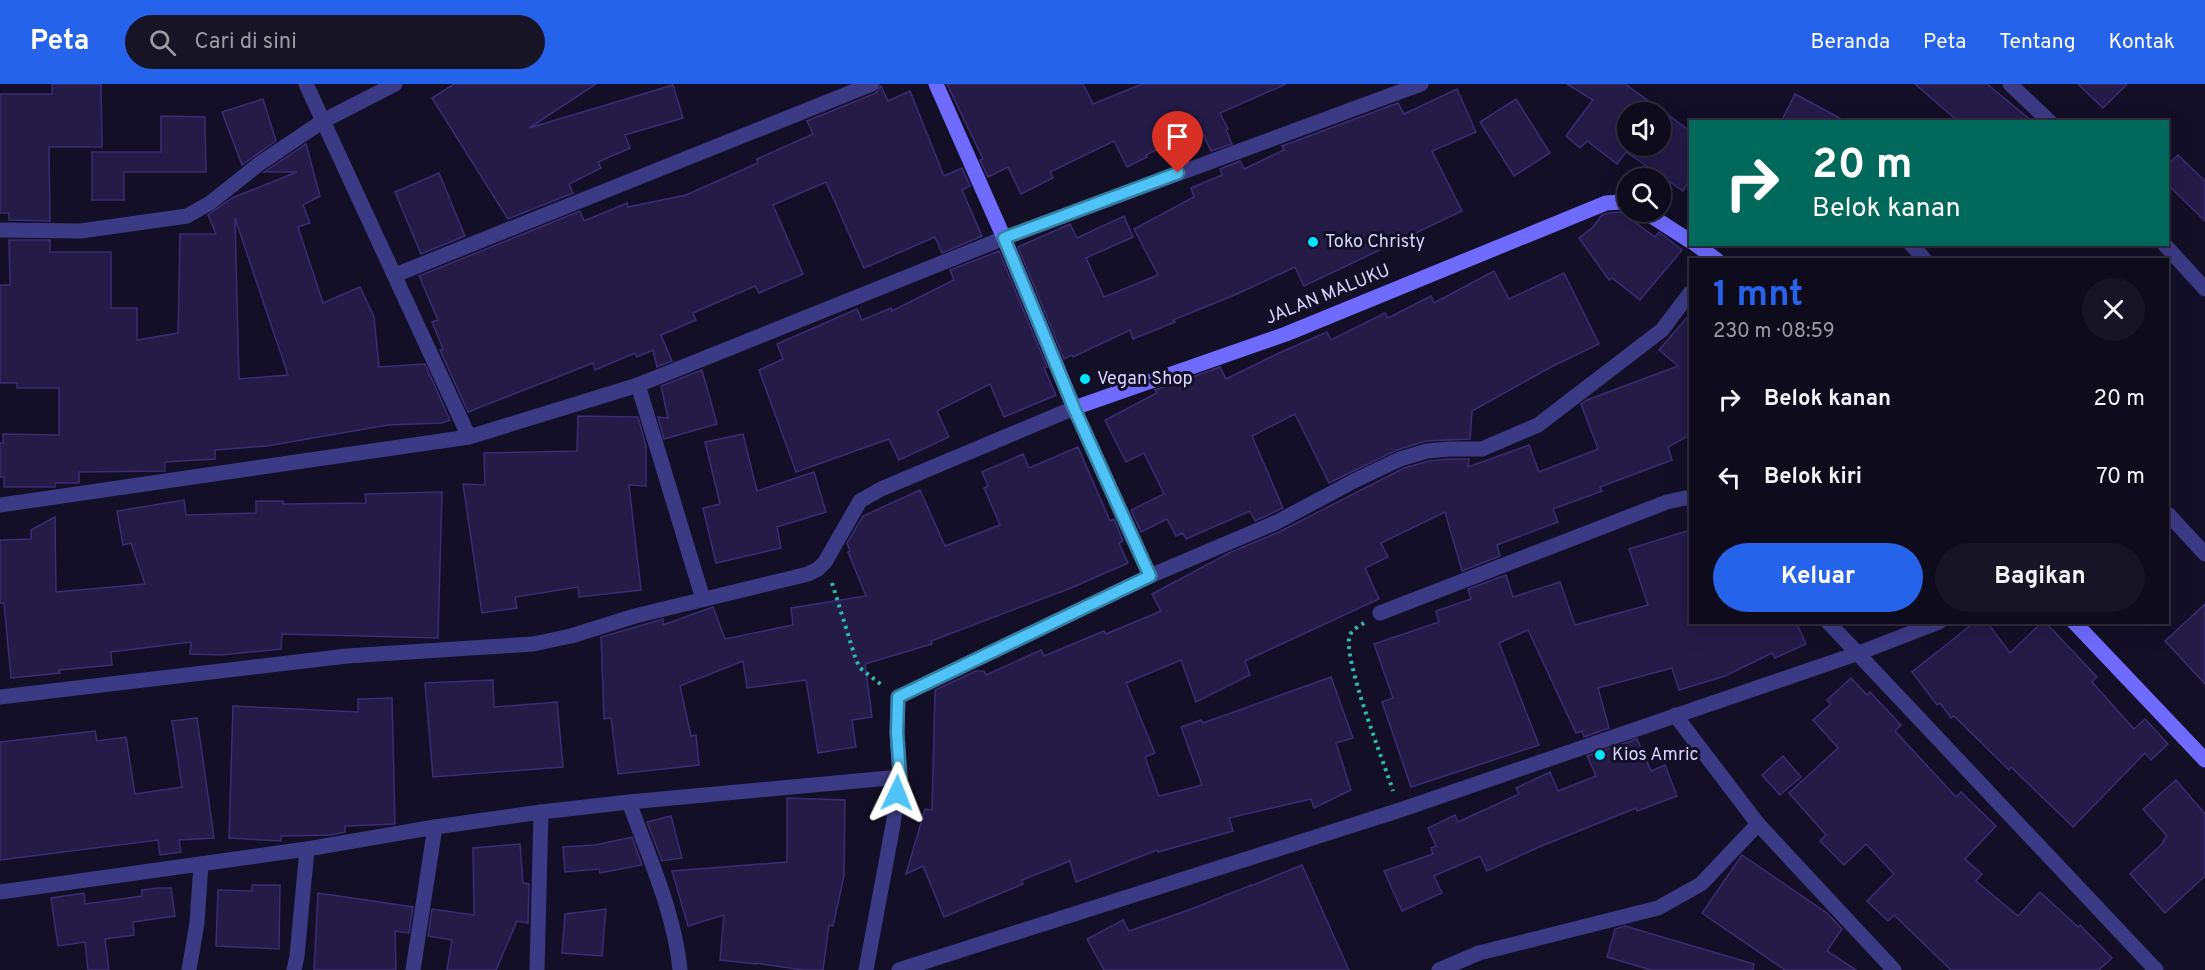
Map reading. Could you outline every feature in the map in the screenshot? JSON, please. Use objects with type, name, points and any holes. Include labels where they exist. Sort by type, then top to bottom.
[{"type":"main road","points":[[936,84],[1004,238],[1074,408]]},
{"type":"main road","name":"JALAN MALUKU","points":[[1074,408],[1286,334],[1606,203],[1617,202]]},
{"type":"main road","points":[[1660,222],[1689,241]]},
{"type":"main road","points":[[1698,246],[1716,258]]},
{"type":"main road","points":[[2076,624],[2205,760]]},
{"type":"street","points":[[306,84],[469,437]]},
{"type":"street","points":[[0,230],[81,231],[187,216],[210,203],[259,164],[323,121],[395,84]]},
{"type":"street","points":[[395,275],[872,84]]},
{"type":"street","points":[[0,505],[469,437],[638,385],[1004,238],[1421,84]]},
{"type":"street","points":[[2010,84],[2048,120]]},
{"type":"street","points":[[1913,246],[1923,258]]},
{"type":"street","points":[[2166,246],[2205,289]]},
{"type":"street","points":[[866,970],[900,777],[897,733],[898,697],[1150,576],[1277,522],[1400,459],[1427,451],[1450,448],[1482,449],[1538,425],[1662,330],[1689,294]]},
{"type":"street","points":[[638,385],[703,599]]},
{"type":"street","points":[[0,697],[347,656],[533,644],[571,636],[635,616],[808,574],[825,562],[860,501],[881,489],[1074,408],[1150,576]]},
{"type":"street","points":[[1380,613],[1667,502],[1689,499]]},
{"type":"street","points":[[2169,515],[2205,554]]},
{"type":"street","points":[[1830,624],[2156,970]]},
{"type":"street","points":[[899,970],[1400,810],[1858,653],[1934,624]]},
{"type":"street","points":[[1676,714],[1758,824],[1894,970]]},
{"type":"street","points":[[0,892],[307,849],[541,812],[900,777]]},
{"type":"street","points":[[629,802],[665,906],[678,951],[680,970]]},
{"type":"street","points":[[537,970],[541,812]]},
{"type":"street","points":[[1439,970],[1479,953],[1658,908],[1701,884],[1758,824]]},
{"type":"street","points":[[413,970],[435,827]]},
{"type":"street","points":[[294,970],[307,849]]},
{"type":"street","points":[[189,970],[197,923],[201,864]]},
{"type":"path","points":[[825,562],[856,660],[861,668],[898,697]]},
{"type":"path","points":[[1380,613],[1356,628],[1350,636],[1349,646],[1353,670],[1400,810]]},
{"type":"building","points":[[52,84],[101,84],[102,147],[49,147],[50,221],[9,220],[9,213],[0,213],[0,94],[52,94]]},
{"type":"building","points":[[454,84],[596,84],[529,128],[673,85],[683,118],[625,135],[630,148],[598,162],[601,168],[569,184],[573,193],[508,219],[432,98]]},
{"type":"building","points":[[947,84],[1083,84],[1093,104],[1142,84],[1286,84],[1220,113],[1232,144],[1211,151],[1200,128],[1127,167],[1114,141],[1050,172],[1053,178],[1021,194],[1008,167],[988,177],[980,160],[983,159]]},
{"type":"building","points":[[1567,84],[1625,84],[1650,102],[1617,102],[1617,156],[1623,156],[1617,164],[1587,141],[1580,148],[1566,136],[1593,100]]},
{"type":"building","points":[[1915,84],[1987,84],[2031,120],[1957,120]]},
{"type":"building","points":[[2078,84],[2127,84],[2103,108]]},
{"type":"building","points":[[881,86],[888,101],[910,91],[944,176],[962,168],[970,186],[962,190],[982,236],[942,253],[935,237],[864,268],[826,182],[773,205],[803,274],[759,293],[755,286],[693,313],[696,320],[661,335],[672,361],[657,367],[653,350],[637,357],[635,353],[595,370],[593,363],[468,412],[440,350],[443,349],[432,322],[438,320],[419,276],[580,211],[584,221],[627,203],[628,207],[686,195],[758,163],[757,159],[813,134],[807,121],[876,93]]},
{"type":"building","points":[[1457,89],[1476,132],[1432,151],[1462,211],[1304,286],[1295,267],[1133,339],[1130,330],[1064,359],[1018,247],[1070,224],[1077,238],[1124,216],[1133,237],[1086,258],[1104,297],[1158,275],[1134,229],[1194,197],[1191,188],[1222,175],[1220,169],[1240,161],[1244,169],[1284,150],[1282,146],[1398,103],[1404,114]]},
{"type":"building","points":[[1795,94],[1843,120],[1782,120]]},
{"type":"building","points":[[263,99],[276,141],[242,165],[222,112]]},
{"type":"building","points":[[1516,99],[1550,153],[1514,176],[1480,122]]},
{"type":"building","points":[[161,116],[205,117],[206,172],[124,172],[124,200],[92,200],[92,152],[161,152]]},
{"type":"building","points":[[1671,117],[1689,130],[1689,181],[1683,191],[1671,183],[1671,168],[1649,168],[1632,156],[1671,156]]},
{"type":"building","points":[[306,144],[320,196],[303,205],[310,223],[298,227],[323,303],[360,287],[374,317],[379,367],[425,364],[450,420],[442,423],[388,425],[267,446],[215,450],[215,459],[165,462],[165,471],[79,472],[79,483],[55,483],[55,487],[4,487],[4,477],[0,477],[0,443],[3,443],[3,434],[59,435],[59,388],[17,388],[17,383],[0,383],[0,285],[10,285],[9,240],[50,240],[50,252],[111,252],[111,308],[137,308],[137,340],[178,333],[180,234],[216,234],[208,215],[232,198],[297,172],[264,172]],"holes":[[[235,218],[288,375],[239,379]]]},
{"type":"building","points":[[2178,155],[2205,181],[2205,221],[2169,186],[2169,164]]},
{"type":"building","points":[[439,173],[465,236],[421,254],[395,192]]},
{"type":"building","points":[[1617,212],[1617,222],[1635,222],[1655,237],[1659,232],[1682,250],[1640,300],[1612,278],[1609,280],[1579,238],[1593,227],[1602,215]]},
{"type":"building","points":[[999,251],[1047,367],[1044,368],[1056,395],[1004,417],[990,384],[937,411],[949,437],[899,460],[889,439],[796,472],[759,370],[783,359],[777,344],[857,309],[862,320],[891,308],[892,311],[954,280],[950,270]]},
{"type":"building","points":[[1494,271],[1509,299],[1564,273],[1599,344],[1551,367],[1472,411],[1470,439],[1426,441],[1397,450],[1329,483],[1295,414],[1252,436],[1283,508],[1255,521],[1250,511],[1186,539],[1183,533],[1176,536],[1167,519],[1141,532],[1131,510],[1164,494],[1144,453],[1126,462],[1105,420],[1157,393],[1155,390],[1220,367],[1226,379],[1327,332],[1331,340],[1385,313],[1388,318],[1431,296],[1434,303]]},
{"type":"building","points":[[1689,315],[1689,436],[1668,447],[1672,460],[1600,487],[1602,491],[1553,509],[1558,522],[1497,545],[1500,556],[1462,571],[1445,512],[1381,543],[1388,557],[1365,568],[1379,599],[1245,661],[1250,675],[1196,702],[1181,660],[1126,683],[1155,753],[1145,757],[1159,796],[1202,785],[1181,727],[1201,720],[1203,723],[1331,677],[1353,738],[1336,743],[1351,790],[1314,808],[1311,799],[1229,818],[1233,831],[1158,852],[1157,850],[1076,882],[1070,861],[1022,880],[1023,884],[944,917],[923,866],[906,874],[925,809],[932,810],[935,690],[976,671],[984,671],[986,675],[1041,650],[1044,656],[1161,611],[1152,594],[1229,553],[1281,531],[1404,468],[1429,461],[1450,459],[1469,459],[1468,467],[1529,445],[1539,472],[1598,449],[1581,404],[1678,366],[1659,350]]},
{"type":"building","points":[[702,370],[717,424],[664,439],[658,417],[668,418],[661,386]]},
{"type":"building","points":[[578,416],[638,417],[646,446],[646,486],[629,485],[641,590],[579,597],[578,587],[515,597],[517,608],[482,613],[463,484],[485,485],[484,453],[577,451]]},
{"type":"building","points":[[743,434],[757,491],[814,472],[826,512],[777,527],[781,548],[716,563],[703,508],[720,504],[705,442]]},
{"type":"building","points":[[1078,447],[1110,521],[1114,519],[1123,541],[1119,543],[1128,563],[1071,588],[931,641],[932,644],[865,664],[872,717],[852,720],[856,747],[818,753],[806,680],[747,688],[743,661],[680,686],[691,736],[696,735],[699,765],[618,774],[611,718],[604,719],[601,637],[663,619],[663,625],[713,607],[725,639],[793,625],[791,608],[866,596],[848,552],[850,551],[847,543],[863,516],[920,490],[945,546],[1000,525],[984,488],[988,486],[982,472],[1023,454],[1029,468]]},
{"type":"building","points":[[442,492],[438,638],[282,634],[281,649],[220,655],[190,654],[191,642],[111,652],[112,665],[59,670],[60,673],[11,678],[4,603],[0,603],[0,540],[31,539],[31,530],[55,517],[56,592],[145,584],[131,543],[123,545],[117,511],[184,500],[186,515],[256,513],[256,501],[283,501],[283,504],[366,503],[365,494]]},
{"type":"building","points":[[1689,530],[1689,624],[1797,624],[1806,644],[1775,658],[1772,653],[1725,676],[1679,690],[1672,668],[1598,688],[1609,728],[1584,737],[1582,731],[1576,733],[1528,630],[1499,643],[1539,745],[1411,787],[1382,702],[1393,698],[1374,644],[1439,622],[1436,611],[1471,599],[1468,589],[1506,575],[1513,597],[1560,582],[1575,625],[1648,605],[1629,549]]},
{"type":"building","points":[[2205,604],[2205,684],[2165,641]]},
{"type":"building","points":[[1972,624],[1988,624],[2010,653],[2040,624],[2047,624],[2097,677],[2092,682],[2134,729],[2145,719],[2168,744],[2151,760],[2145,753],[2073,827],[2011,767],[2009,770],[1954,716],[1951,718],[1940,703],[1937,705],[1912,672]]},
{"type":"building","points":[[1851,678],[1867,695],[1870,692],[1901,725],[1895,731],[1956,797],[1961,792],[1996,826],[1965,859],[1982,874],[1976,881],[2018,916],[2040,892],[2078,927],[2080,925],[2112,958],[2099,970],[1951,970],[1894,915],[1888,921],[1867,901],[1894,874],[1866,844],[1844,865],[1820,841],[1826,835],[1789,793],[1838,748],[1813,720],[1831,704],[1827,700]]},
{"type":"building","points":[[493,680],[494,707],[557,702],[563,767],[433,777],[425,683]]},
{"type":"building","points":[[392,698],[395,824],[345,826],[345,832],[331,835],[281,836],[281,841],[229,838],[233,706],[358,712],[358,699]]},
{"type":"building","points":[[197,718],[214,838],[179,840],[181,852],[160,855],[158,840],[0,860],[0,742],[95,731],[97,741],[126,737],[135,794],[182,787],[172,721]]},
{"type":"building","points":[[1637,739],[1651,771],[1665,765],[1677,796],[1637,811],[1636,808],[1539,847],[1487,871],[1480,856],[1434,876],[1442,893],[1402,911],[1384,871],[1433,854],[1431,848],[1436,846],[1428,828],[1455,815],[1458,822],[1519,794],[1516,788],[1550,772],[1558,791],[1596,776],[1587,756]]},
{"type":"building","points":[[1783,756],[1801,777],[1780,795],[1762,775]]},
{"type":"building","points":[[2176,780],[2205,814],[2205,876],[2165,913],[2130,874],[2164,842],[2167,836],[2143,809]]},
{"type":"building","points":[[787,798],[845,800],[844,876],[833,926],[829,925],[823,970],[803,970],[720,960],[724,915],[688,926],[672,871],[787,862]]},
{"type":"building","points":[[671,816],[682,858],[662,861],[647,822]]},
{"type":"building","points":[[632,837],[642,865],[600,873],[599,869],[565,872],[563,847],[595,845]]},
{"type":"building","points":[[520,844],[523,883],[529,884],[528,923],[517,921],[496,970],[447,970],[452,940],[428,936],[432,909],[474,915],[473,848]]},
{"type":"building","points":[[1742,855],[1827,913],[1842,929],[1827,951],[1856,970],[1785,970],[1702,913]]},
{"type":"building","points":[[1302,865],[1349,970],[1104,970],[1087,939],[1123,920],[1129,931]]},
{"type":"building","points":[[252,885],[280,885],[279,949],[216,946],[218,890],[252,891]]},
{"type":"building","points":[[171,888],[175,916],[133,922],[134,935],[105,939],[109,970],[88,970],[85,942],[58,946],[51,898],[84,893],[85,904],[142,896],[142,890]]},
{"type":"building","points":[[318,893],[413,907],[409,933],[395,931],[396,970],[314,970]]},
{"type":"building","points":[[606,909],[602,956],[562,953],[565,914]]},
{"type":"building","points":[[1625,926],[1754,964],[1753,970],[1651,970],[1607,957],[1615,929]]},
{"type":"place","name":"Toko Christy","points":[[1313,242]]},
{"type":"place","name":"Vegan Shop","points":[[1085,379]]},
{"type":"place","name":"Kios Amric","points":[[1600,755]]},
{"type":"route","points":[[897,793],[900,777],[897,733],[898,697],[1150,576],[1056,367],[1004,238],[1178,173]]}]
